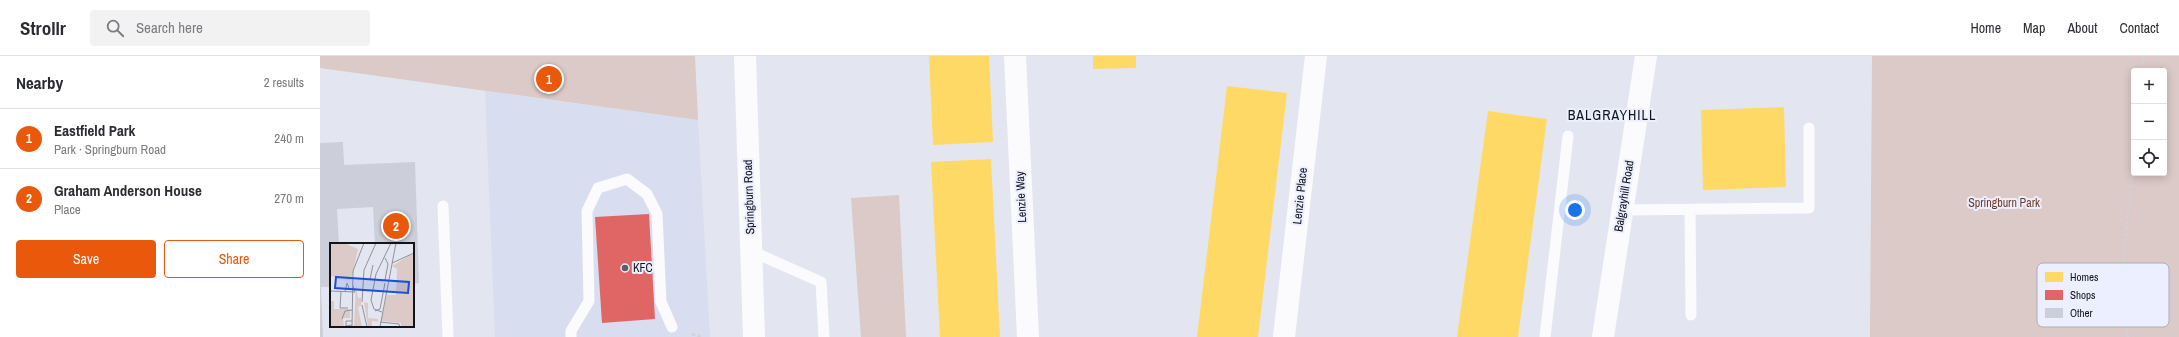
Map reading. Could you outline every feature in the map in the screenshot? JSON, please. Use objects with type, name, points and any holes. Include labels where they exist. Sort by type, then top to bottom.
[{"type":"street","name":"Springburn Road","points":[[744,56],[754,337]]},
{"type":"street","name":"Lenzie Way","points":[[1015,56],[1028,337]]},
{"type":"street","name":"Lenzie Place","points":[[1284,337],[1316,56]]},
{"type":"street","name":"Balgrayhill Road","points":[[1603,337],[1646,56]]},
{"type":"lane","points":[[1622,210],[1809,208],[1809,128]]},
{"type":"lane","points":[[1545,337],[1568,136]]},
{"type":"lane","points":[[572,337],[571,331],[589,301],[587,211],[598,188],[628,179],[647,194],[657,214],[661,302],[672,327]]},
{"type":"lane","points":[[443,206],[448,337]]},
{"type":"lane","points":[[1690,210],[1691,315]]},
{"type":"lane","points":[[751,251],[821,282],[824,337]]},
{"type":"path","points":[[2142,68],[2144,56]]},
{"type":"path","points":[[2123,263],[2132,176]]},
{"type":"path","points":[[2126,327],[2128,337]]},
{"type":"shaded area","points":[[485,91],[698,120],[710,337],[495,337]]},
{"type":"green space","points":[[320,56],[695,56],[698,120],[320,68]]},
{"type":"green space","name":"Springburn Park","points":[[1872,56],[2179,56],[2179,337],[1870,337]]},
{"type":"green space","points":[[899,195],[906,337],[861,337],[851,198]]},
{"type":"building: Homes","points":[[929,56],[989,56],[993,142],[933,145]]},
{"type":"building: Homes","points":[[1093,56],[1136,56],[1136,68],[1093,69]]},
{"type":"building: Homes","points":[[1227,86],[1287,93],[1258,337],[1197,337]]},
{"type":"building: Homes","points":[[1784,107],[1786,187],[1703,190],[1701,110]]},
{"type":"building: Homes","points":[[1488,111],[1547,119],[1518,337],[1457,337]]},
{"type":"building: Homes","points":[[991,159],[1000,337],[940,337],[931,162]]},
{"type":"building: Shops","name":"KFC","points":[[649,214],[655,319],[602,323],[595,217]]},
{"type":"building: Other","points":[[343,142],[344,165],[415,162],[419,283],[414,284],[414,243],[375,243],[373,207],[337,209],[339,243],[330,243],[330,287],[321,287],[323,337],[320,337],[320,143]]},
{"type":"place","name":"Eastfield Park","points":[[549,79]]},
{"type":"place","name":"Graham Anderson House","points":[[396,226]]},
{"type":"place","name":"KFC","points":[[625,268]]},
{"type":"district","name":"BALGRAYHILL","points":[[1612,115]]}]
